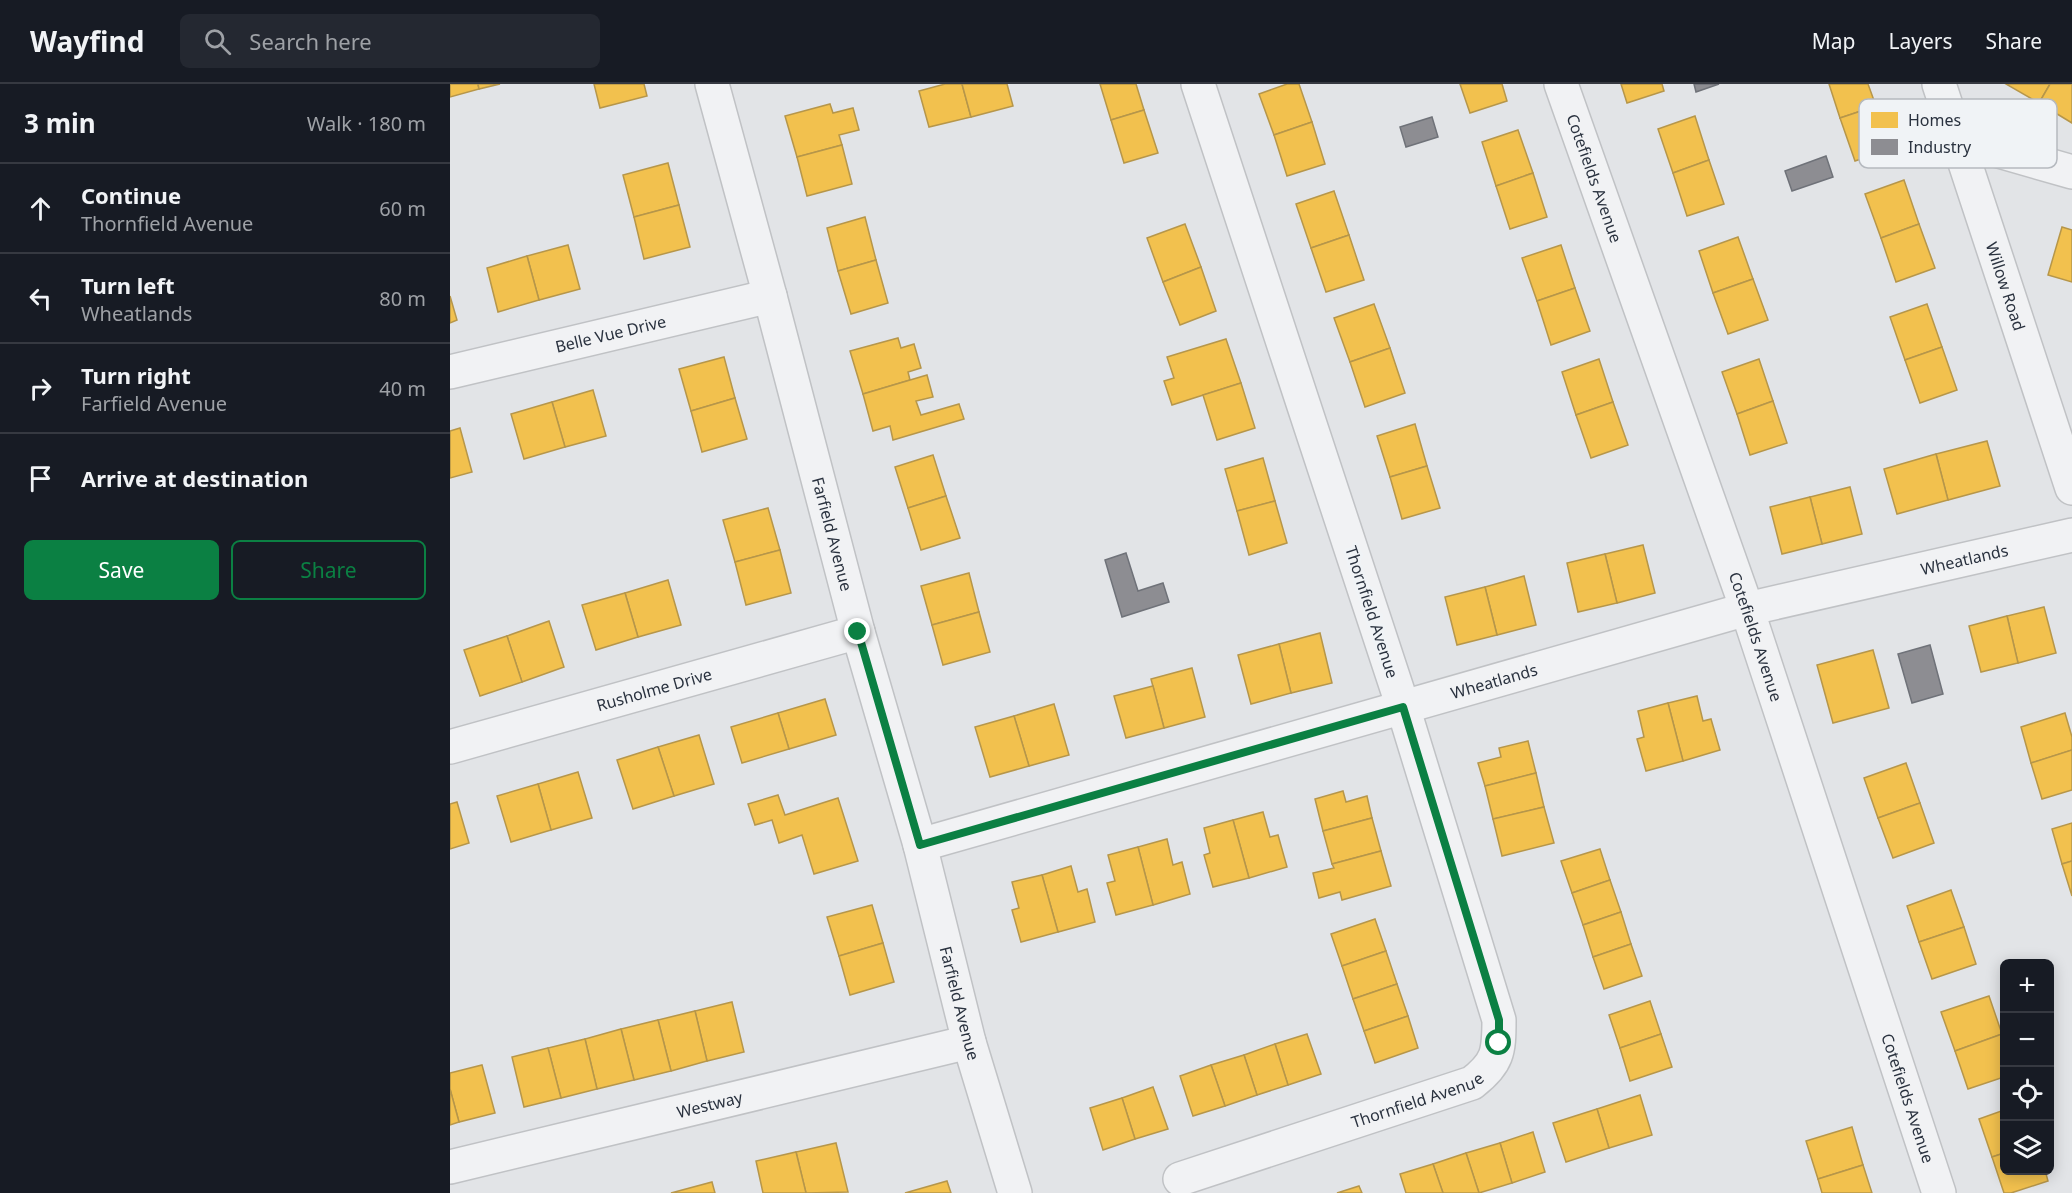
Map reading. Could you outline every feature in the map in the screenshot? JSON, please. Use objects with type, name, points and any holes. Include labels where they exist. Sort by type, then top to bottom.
[{"type":"street","name":"Farfield Avenue","points":[[712,84],[858,632],[920,845],[969,1042],[1015,1193]]},
{"type":"street","name":"Thornfield Avenue","points":[[1180,1179],[1472,1083],[1490,1069],[1499,1043],[1499,1020],[1403,707],[1198,84]]},
{"type":"street","name":"Cotefields Avenue","points":[[1561,84],[1747,609],[1940,1193]]},
{"type":"street","name":"Willow Road","points":[[1939,84],[1944,99]]},
{"type":"street","name":"Willow Road","points":[[1967,168],[2072,488]]},
{"type":"street","points":[[2057,168],[2072,172]]},
{"type":"street","name":"Belle Vue Drive","points":[[450,372],[770,296]]},
{"type":"street","name":"Wheatlands","points":[[920,845],[1747,609],[2072,536]]},
{"type":"street","name":"Rusholme Drive","points":[[450,747],[858,632]]},
{"type":"street","name":"Westway","points":[[450,1167],[969,1042]]},
{"type":"building: Homes","points":[[450,84],[478,84],[479,89],[450,97]]},
{"type":"building: Homes","points":[[478,84],[500,84],[479,89]]},
{"type":"building: Homes","points":[[594,84],[644,84],[647,96],[600,108]]},
{"type":"building: Homes","points":[[945,84],[962,84],[971,117],[929,127],[919,91]]},
{"type":"building: Homes","points":[[962,84],[1007,84],[1013,106],[971,117]]},
{"type":"building: Homes","points":[[1100,84],[1136,84],[1144,110],[1111,120]]},
{"type":"building: Homes","points":[[1287,84],[1299,84],[1312,122],[1274,135],[1259,94]]},
{"type":"building: Homes","points":[[1460,84],[1502,84],[1507,101],[1470,113]]},
{"type":"building: Homes","points":[[1621,84],[1662,84],[1664,91],[1627,103]]},
{"type":"building: Homes","points":[[1829,84],[1868,84],[1873,99],[1859,99],[1859,112],[1840,118]]},
{"type":"building: Homes","points":[[2006,84],[2050,84],[2041,99],[2032,99]]},
{"type":"building: Homes","points":[[2050,84],[2072,84],[2072,123],[2057,114],[2057,99],[2041,99]]},
{"type":"building: Homes","points":[[830,104],[833,113],[853,108],[859,130],[839,135],[842,145],[797,157],[785,116]]},
{"type":"building: Homes","points":[[1144,110],[1158,153],[1124,163],[1111,120]]},
{"type":"building: Homes","points":[[1859,112],[1859,160],[1855,161],[1840,118]]},
{"type":"building: Homes","points":[[1695,116],[1709,160],[1673,173],[1658,129]]},
{"type":"building: Homes","points":[[1312,122],[1325,164],[1287,176],[1274,135]]},
{"type":"building: Homes","points":[[1518,130],[1533,173],[1496,186],[1482,142]]},
{"type":"building: Homes","points":[[842,145],[852,184],[807,196],[797,157]]},
{"type":"building: Homes","points":[[1709,160],[1724,204],[1687,216],[1673,173]]},
{"type":"building: Homes","points":[[668,163],[679,205],[634,217],[623,175]]},
{"type":"building: Homes","points":[[1533,173],[1547,217],[1510,229],[1496,186]]},
{"type":"building: Homes","points":[[1904,180],[1919,224],[1881,238],[1865,194]]},
{"type":"building: Homes","points":[[1334,191],[1349,235],[1311,248],[1296,204]]},
{"type":"building: Homes","points":[[679,205],[690,247],[644,259],[634,217]]},
{"type":"building: Homes","points":[[865,217],[876,260],[838,271],[827,228]]},
{"type":"building: Homes","points":[[1185,224],[1201,267],[1163,282],[1147,238]]},
{"type":"building: Homes","points":[[1919,224],[1935,268],[1896,282],[1881,238]]},
{"type":"building: Homes","points":[[2062,227],[2072,230],[2072,282],[2048,275]]},
{"type":"building: Homes","points":[[1349,235],[1364,280],[1326,292],[1311,248]]},
{"type":"building: Homes","points":[[1738,237],[1753,279],[1713,293],[1699,251]]},
{"type":"building: Homes","points":[[568,245],[580,289],[539,300],[527,256]]},
{"type":"building: Homes","points":[[1561,245],[1575,288],[1537,301],[1522,258]]},
{"type":"building: Homes","points":[[527,256],[539,300],[498,312],[487,268]]},
{"type":"building: Homes","points":[[876,260],[888,303],[851,314],[838,271]]},
{"type":"building: Homes","points":[[1201,267],[1216,311],[1180,325],[1163,282]]},
{"type":"building: Homes","points":[[1753,279],[1768,320],[1728,334],[1713,293]]},
{"type":"building: Homes","points":[[1575,288],[1590,331],[1551,345],[1537,301]]},
{"type":"building: Homes","points":[[450,296],[457,320],[450,323]]},
{"type":"building: Homes","points":[[1374,304],[1390,348],[1350,362],[1334,318]]},
{"type":"building: Homes","points":[[1927,304],[1942,347],[1905,360],[1890,317]]},
{"type":"building: Homes","points":[[898,338],[901,348],[914,344],[921,368],[908,372],[910,380],[863,394],[850,351]]},
{"type":"building: Homes","points":[[1226,339],[1241,383],[1172,405],[1164,381],[1174,378],[1167,357]]},
{"type":"building: Homes","points":[[1942,347],[1957,390],[1920,403],[1905,360]]},
{"type":"building: Homes","points":[[1390,348],[1405,393],[1365,407],[1350,362]]},
{"type":"building: Homes","points":[[724,357],[735,398],[691,411],[679,369]]},
{"type":"building: Homes","points":[[1599,359],[1613,402],[1576,415],[1562,372]]},
{"type":"building: Homes","points":[[1759,359],[1773,401],[1737,414],[1722,372]]},
{"type":"building: Homes","points":[[927,375],[933,397],[916,401],[921,415],[959,404],[964,419],[893,440],[890,426],[873,431],[863,394]]},
{"type":"building: Homes","points":[[1241,383],[1255,428],[1217,440],[1203,395]]},
{"type":"building: Homes","points":[[593,390],[606,436],[565,447],[552,402]]},
{"type":"building: Homes","points":[[735,398],[747,439],[702,452],[691,411]]},
{"type":"building: Homes","points":[[1773,401],[1787,443],[1750,455],[1737,414]]},
{"type":"building: Homes","points":[[552,402],[565,447],[524,459],[511,414]]},
{"type":"building: Homes","points":[[1613,402],[1628,445],[1591,458],[1576,415]]},
{"type":"building: Homes","points":[[1415,424],[1427,466],[1390,477],[1377,436]]},
{"type":"building: Homes","points":[[460,428],[472,472],[450,478],[450,431]]},
{"type":"building: Homes","points":[[1987,441],[2000,486],[1948,500],[1936,454]]},
{"type":"building: Homes","points":[[1936,454],[1948,500],[1897,514],[1884,469]]},
{"type":"building: Homes","points":[[933,455],[946,496],[908,508],[895,467]]},
{"type":"building: Homes","points":[[1263,458],[1275,501],[1237,511],[1225,469]]},
{"type":"building: Homes","points":[[1427,466],[1440,508],[1402,519],[1390,477]]},
{"type":"building: Homes","points":[[1850,487],[1862,534],[1822,544],[1810,497]]},
{"type":"building: Homes","points":[[946,496],[960,538],[921,550],[908,508]]},
{"type":"building: Homes","points":[[1810,497],[1822,544],[1782,554],[1770,507]]},
{"type":"building: Homes","points":[[1275,501],[1287,543],[1249,555],[1237,511]]},
{"type":"building: Homes","points":[[768,508],[780,550],[735,562],[723,520]]},
{"type":"building: Homes","points":[[1643,545],[1655,593],[1617,603],[1605,554]]},
{"type":"building: Homes","points":[[780,550],[791,593],[746,605],[735,562]]},
{"type":"building: Homes","points":[[1605,554],[1617,603],[1578,612],[1567,563]]},
{"type":"building: Homes","points":[[969,573],[979,612],[932,625],[921,586]]},
{"type":"building: Homes","points":[[1524,576],[1536,625],[1497,635],[1485,587]]},
{"type":"building: Homes","points":[[668,580],[681,625],[638,637],[625,593]]},
{"type":"building: Homes","points":[[1485,587],[1497,635],[1457,645],[1445,597]]},
{"type":"building: Homes","points":[[625,593],[638,637],[596,650],[582,605]]},
{"type":"building: Homes","points":[[2044,607],[2056,653],[2018,663],[2007,616]]},
{"type":"building: Homes","points":[[979,612],[990,652],[943,665],[932,625]]},
{"type":"building: Homes","points":[[2007,616],[2018,663],[1981,672],[1969,626]]},
{"type":"building: Homes","points":[[549,621],[564,667],[522,682],[507,636]]},
{"type":"building: Homes","points":[[1320,633],[1332,683],[1291,693],[1279,644]]},
{"type":"building: Homes","points":[[507,636],[522,682],[480,696],[464,650]]},
{"type":"building: Homes","points":[[1279,644],[1291,693],[1251,704],[1238,655]]},
{"type":"building: Homes","points":[[1873,650],[1889,708],[1833,723],[1817,665]]},
{"type":"building: Homes","points":[[1192,668],[1205,717],[1164,728],[1151,679]]},
{"type":"building: Homes","points":[[1153,686],[1164,728],[1126,738],[1114,696]]},
{"type":"building: Homes","points":[[1697,696],[1703,721],[1711,719],[1720,750],[1683,761],[1668,703]]},
{"type":"building: Homes","points":[[825,699],[836,735],[789,749],[778,713]]},
{"type":"building: Homes","points":[[1668,703],[1683,761],[1646,771],[1637,739],[1644,737],[1638,711]]},
{"type":"building: Homes","points":[[1054,704],[1069,755],[1029,766],[1014,716]]},
{"type":"building: Homes","points":[[778,713],[789,749],[742,763],[731,727]]},
{"type":"building: Homes","points":[[2065,713],[2072,737],[2072,750],[2031,763],[2021,727]]},
{"type":"building: Homes","points":[[1014,716],[1029,766],[990,777],[975,727]]},
{"type":"building: Homes","points":[[699,735],[714,784],[674,796],[658,747]]},
{"type":"building: Homes","points":[[1528,741],[1536,773],[1485,786],[1478,763],[1501,757],[1499,748]]},
{"type":"building: Homes","points":[[658,747],[674,796],[633,809],[617,760]]},
{"type":"building: Homes","points":[[2072,750],[2072,790],[2042,799],[2031,763]]},
{"type":"building: Homes","points":[[1906,763],[1920,803],[1878,818],[1864,778]]},
{"type":"building: Homes","points":[[578,772],[592,818],[551,830],[538,784]]},
{"type":"building: Homes","points":[[1536,773],[1544,807],[1493,819],[1485,786]]},
{"type":"building: Homes","points":[[538,784],[551,830],[511,842],[497,796]]},
{"type":"building: Homes","points":[[1343,791],[1346,802],[1367,796],[1372,818],[1323,831],[1315,799]]},
{"type":"building: Homes","points":[[778,795],[785,815],[838,798],[858,861],[814,874],[802,835],[779,843],[772,820],[755,825],[748,804]]},
{"type":"building: Homes","points":[[457,802],[469,843],[450,849],[450,804]]},
{"type":"building: Homes","points":[[1920,803],[1934,843],[1893,858],[1878,818]]},
{"type":"building: Homes","points":[[1544,807],[1554,843],[1502,856],[1493,819]]},
{"type":"building: Homes","points":[[1263,812],[1270,837],[1278,835],[1287,867],[1249,878],[1233,820]]},
{"type":"building: Homes","points":[[1372,818],[1381,851],[1332,864],[1323,831]]},
{"type":"building: Homes","points":[[1233,820],[1249,878],[1213,887],[1204,855],[1210,853],[1204,828]]},
{"type":"building: Homes","points":[[2072,823],[2072,861],[2062,864],[2052,829]]},
{"type":"building: Homes","points":[[1167,839],[1173,865],[1182,862],[1190,894],[1153,905],[1138,847]]},
{"type":"building: Homes","points":[[1138,847],[1153,905],[1116,915],[1107,883],[1115,881],[1108,855]]},
{"type":"building: Homes","points":[[1600,849],[1610,880],[1572,893],[1561,861]]},
{"type":"building: Homes","points":[[1381,851],[1391,886],[1342,900],[1340,892],[1319,898],[1313,873],[1334,868],[1332,864]]},
{"type":"building: Homes","points":[[2072,861],[2072,896],[2062,864]]},
{"type":"building: Homes","points":[[1071,866],[1078,892],[1087,889],[1095,922],[1058,932],[1042,875]]},
{"type":"building: Homes","points":[[1042,875],[1058,932],[1021,942],[1012,910],[1019,908],[1012,882]]},
{"type":"building: Homes","points":[[1610,880],[1621,912],[1583,925],[1572,893]]},
{"type":"building: Homes","points":[[1951,890],[1964,927],[1919,942],[1907,906]]},
{"type":"building: Homes","points":[[872,905],[883,943],[839,956],[827,917]]},
{"type":"building: Homes","points":[[1621,912],[1631,944],[1593,957],[1583,925]]},
{"type":"building: Homes","points":[[1375,919],[1386,951],[1342,966],[1331,934]]},
{"type":"building: Homes","points":[[1964,927],[1976,964],[1932,979],[1919,942]]},
{"type":"building: Homes","points":[[883,943],[894,982],[850,995],[839,956]]},
{"type":"building: Homes","points":[[1631,944],[1642,976],[1604,989],[1593,957]]},
{"type":"building: Homes","points":[[1386,951],[1397,984],[1353,999],[1342,966]]},
{"type":"building: Homes","points":[[1397,984],[1408,1016],[1364,1031],[1353,999]]},
{"type":"building: Homes","points":[[1989,996],[2000,1035],[1955,1051],[1941,1012]]},
{"type":"building: Homes","points":[[1650,1001],[1661,1034],[1620,1048],[1609,1015]]},
{"type":"building: Homes","points":[[732,1002],[744,1052],[707,1061],[695,1011]]},
{"type":"building: Homes","points":[[695,1011],[707,1061],[671,1071],[658,1020]]},
{"type":"building: Homes","points":[[1408,1016],[1418,1048],[1375,1063],[1364,1031]]},
{"type":"building: Homes","points":[[658,1020],[671,1071],[634,1080],[621,1029]]},
{"type":"building: Homes","points":[[621,1029],[634,1080],[597,1089],[585,1039]]},
{"type":"building: Homes","points":[[1307,1034],[1321,1074],[1288,1085],[1275,1044]]},
{"type":"building: Homes","points":[[1661,1034],[1672,1067],[1630,1081],[1620,1048]]},
{"type":"building: Homes","points":[[2000,1035],[2000,1078],[1968,1089],[1955,1051]]},
{"type":"building: Homes","points":[[585,1039],[597,1089],[561,1098],[548,1048]]},
{"type":"building: Homes","points":[[1275,1044],[1288,1085],[1257,1095],[1244,1055]]},
{"type":"building: Homes","points":[[548,1048],[561,1098],[524,1107],[512,1057]]},
{"type":"building: Homes","points":[[1244,1055],[1257,1095],[1225,1106],[1211,1065]]},
{"type":"building: Homes","points":[[482,1065],[495,1113],[459,1122],[450,1089],[450,1073]]},
{"type":"building: Homes","points":[[1211,1065],[1225,1106],[1193,1116],[1180,1076]]},
{"type":"building: Homes","points":[[1153,1087],[1168,1129],[1135,1139],[1122,1098]]},
{"type":"building: Homes","points":[[450,1089],[459,1122],[450,1125]]},
{"type":"building: Homes","points":[[1640,1095],[1652,1135],[1609,1148],[1597,1109]]},
{"type":"building: Homes","points":[[1122,1098],[1135,1139],[1103,1150],[1090,1108]]},
{"type":"building: Homes","points":[[1597,1109],[1609,1148],[1566,1162],[1553,1123]]},
{"type":"building: Homes","points":[[2000,1111],[2000,1154],[1992,1157],[1979,1119]]},
{"type":"building: Homes","points":[[1852,1127],[1863,1165],[1818,1179],[1806,1141]]},
{"type":"building: Homes","points":[[1533,1132],[1545,1172],[1512,1183],[1500,1143]]},
{"type":"building: Homes","points":[[836,1143],[848,1192],[806,1193],[796,1152]]},
{"type":"building: Homes","points":[[1500,1143],[1512,1183],[1479,1193],[1466,1153]]},
{"type":"building: Homes","points":[[796,1152],[806,1193],[763,1193],[756,1161]]},
{"type":"building: Homes","points":[[1466,1153],[1479,1193],[1443,1193],[1433,1164]]},
{"type":"building: Homes","points":[[2000,1154],[2000,1175],[2046,1175],[2048,1181],[2011,1193],[2004,1193],[1992,1157]]},
{"type":"building: Homes","points":[[1433,1164],[1443,1193],[1406,1193],[1400,1174]]},
{"type":"building: Homes","points":[[1863,1165],[1872,1193],[1822,1193],[1818,1179]]},
{"type":"building: Homes","points":[[947,1181],[951,1193],[905,1193]]},
{"type":"building: Homes","points":[[712,1182],[715,1193],[671,1193]]},
{"type":"building: Homes","points":[[1359,1186],[1362,1193],[1337,1193]]},
{"type":"building: Industry","points":[[1694,84],[1719,84],[1696,92]]},
{"type":"building: Industry","points":[[1432,117],[1438,137],[1406,147],[1400,127]]},
{"type":"building: Industry","points":[[1826,156],[1833,177],[1792,191],[1785,171]]},
{"type":"building: Industry","points":[[1126,553],[1138,591],[1163,583],[1169,602],[1122,617],[1105,560]]},
{"type":"building: Industry","points":[[1930,645],[1943,694],[1912,703],[1898,654]]},
{"type":"route","points":[[858,632],[920,845],[1403,707],[1499,1020],[1499,1043]]}]
